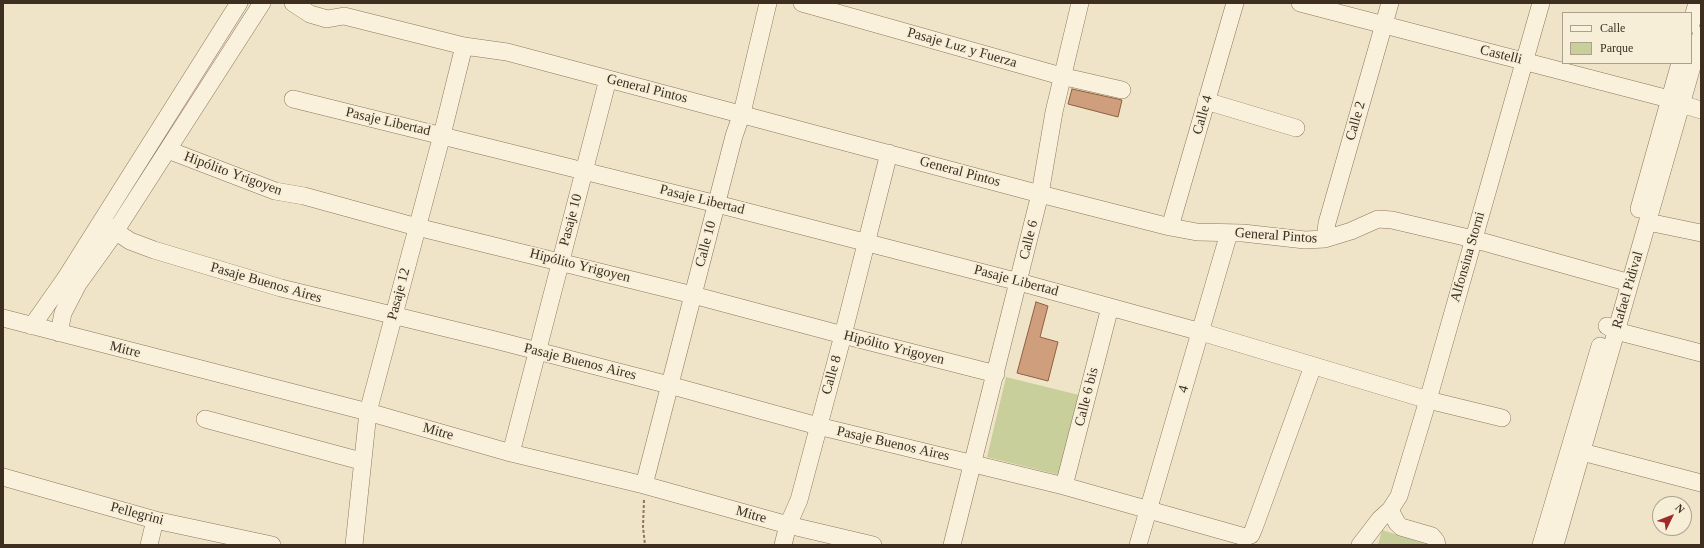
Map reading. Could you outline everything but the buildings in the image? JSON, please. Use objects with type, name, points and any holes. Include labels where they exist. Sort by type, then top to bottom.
[{"type":"street","points":[[59,333],[63,313],[70,297],[108,226],[239,3]]},
{"type":"street","points":[[32,326],[168,150],[262,3]]},
{"type":"street","name":"General Pintos","points":[[293,3],[310,14],[327,18],[344,16],[464,46],[507,52],[1040,194],[1170,227],[1197,232],[1243,233],[1305,240],[1326,239],[1352,231],[1378,219],[1392,220],[1473,239],[1625,281]]},
{"type":"street","name":"Calle 10","points":[[644,485],[734,136],[742,114],[768,3]]},
{"type":"street","name":"Pasaje Luz y Fuerza","points":[[802,3],[1061,76],[1122,90]]},
{"type":"street","name":"Calle 6","points":[[952,545],[1040,194],[1061,76],[1080,3]]},
{"type":"street","name":"Calle 4","points":[[1170,227],[1235,3]]},
{"type":"street","name":"Castelli","points":[[1300,3],[1524,61],[1701,110]]},
{"type":"street","name":"Calle 2","points":[[1326,239],[1327,223],[1390,3]]},
{"type":"street","name":"Alfonsina Storni","points":[[1360,545],[1380,519],[1390,510],[1399,496],[1428,400],[1541,3]]},
{"type":"street","points":[[1692,20],[1697,3]]},
{"type":"street","name":"Rafael Pidival","points":[[1692,58],[1701,35]]},
{"type":"street","name":"Pasaje 12","points":[[354,545],[361,461],[368,412],[392,316],[442,135],[464,46]]},
{"type":"street","name":"Rafael Pidival","points":[[1625,281],[1648,222],[1675,102],[1680,64]]},
{"type":"street","name":"Rafael Pidival","points":[[1541,545],[1611,328],[1675,102],[1690,64]]},
{"type":"street","name":"Pasaje 10","points":[[511,453],[608,79]]},
{"type":"street","name":"Pasaje Libertad","points":[[293,100],[442,135],[1019,282],[1201,332],[1428,400],[1502,418]]},
{"type":"street","points":[[1206,101],[1296,128]]},
{"type":"street","name":"Hipólito Yrigoyen","points":[[168,150],[275,191],[304,196],[417,227],[560,261],[693,295],[843,336],[996,374]]},
{"type":"street","name":"Calle 8","points":[[783,545],[788,525],[799,500],[843,336],[889,153]]},
{"type":"street","points":[[1648,222],[1701,232]]},
{"type":"street","name":"Pasaje Buenos Aires","points":[[108,226],[130,241],[154,250],[281,288],[495,340],[669,385],[818,426],[1064,486],[1245,537],[1252,535],[1313,366]]},
{"type":"street","name":"4","points":[[1138,545],[1229,233]]},
{"type":"street","name":"Calle 6 bis","points":[[1064,486],[1110,307]]},
{"type":"street","name":"Mitre","points":[[3,318],[368,412],[511,453],[644,485],[788,525],[873,545]]},
{"type":"street","points":[[1611,328],[1701,353]]},
{"type":"street","name":"Rafael Pidival","points":[[1556,545],[1582,452],[1611,328]]},
{"type":"street","points":[[205,419],[361,461]]},
{"type":"street","points":[[1582,452],[1701,483]]},
{"type":"street","name":"Pellegrini","points":[[3,477],[154,520],[272,545]]},
{"type":"street","points":[[1390,510],[1401,527],[1432,536],[1437,545]]},
{"type":"street","points":[[149,545],[154,520]]},
{"type":"path","points":[[644,485],[643,526],[645,545]]},
{"type":"green space","points":[[1006,377],[1079,395],[1059,475],[987,457]]},
{"type":"green space","points":[[1382,530],[1429,545],[1378,545]]}]
